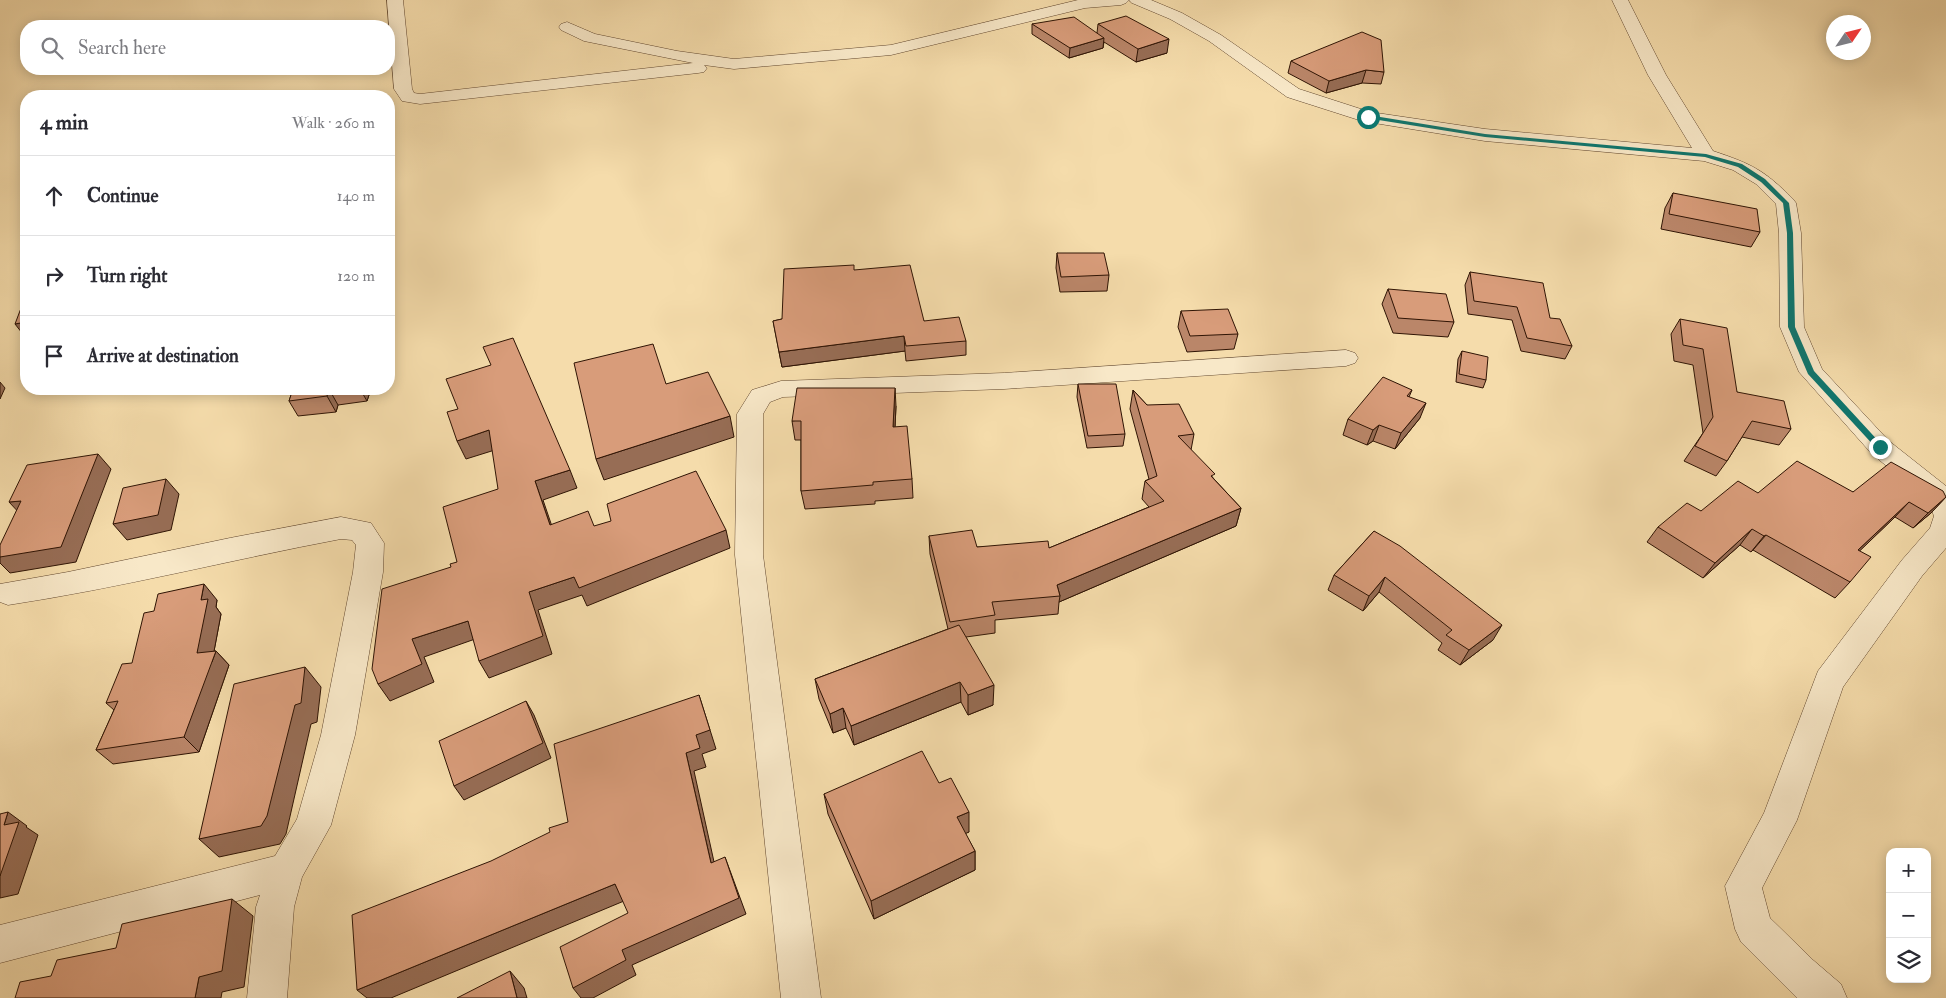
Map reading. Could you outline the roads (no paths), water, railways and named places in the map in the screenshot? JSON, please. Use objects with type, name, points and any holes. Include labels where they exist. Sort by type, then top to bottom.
[{"type":"street","points":[[394,0],[403,89],[408,97],[420,100],[734,64],[891,50],[1086,3],[1121,0]]},
{"type":"street","points":[[1137,0],[1176,16],[1215,38],[1293,93],[1323,104],[1359,114],[1485,135],[1706,155],[1740,166],[1763,180],[1786,203],[1790,233],[1792,327],[1811,372],[1880,447],[1940,496],[1946,513]]},
{"type":"street","points":[[1620,0],[1657,75],[1706,155]]},
{"type":"street","points":[[567,26],[598,40],[677,56],[734,64]]},
{"type":"street","points":[[801,998],[749,556],[750,414],[761,396],[781,389],[1004,381],[1346,358]]},
{"type":"street","points":[[1827,998],[1799,974],[1754,929],[1743,886],[1779,820],[1829,681],[1912,568],[1943,532],[1946,520]]},
{"type":"street","points":[[8,593],[68,584],[230,549],[340,528],[361,531],[370,542],[368,572],[338,735],[313,825],[286,871],[275,907],[267,998]]},
{"type":"street","points":[[0,944],[286,871]]}]
